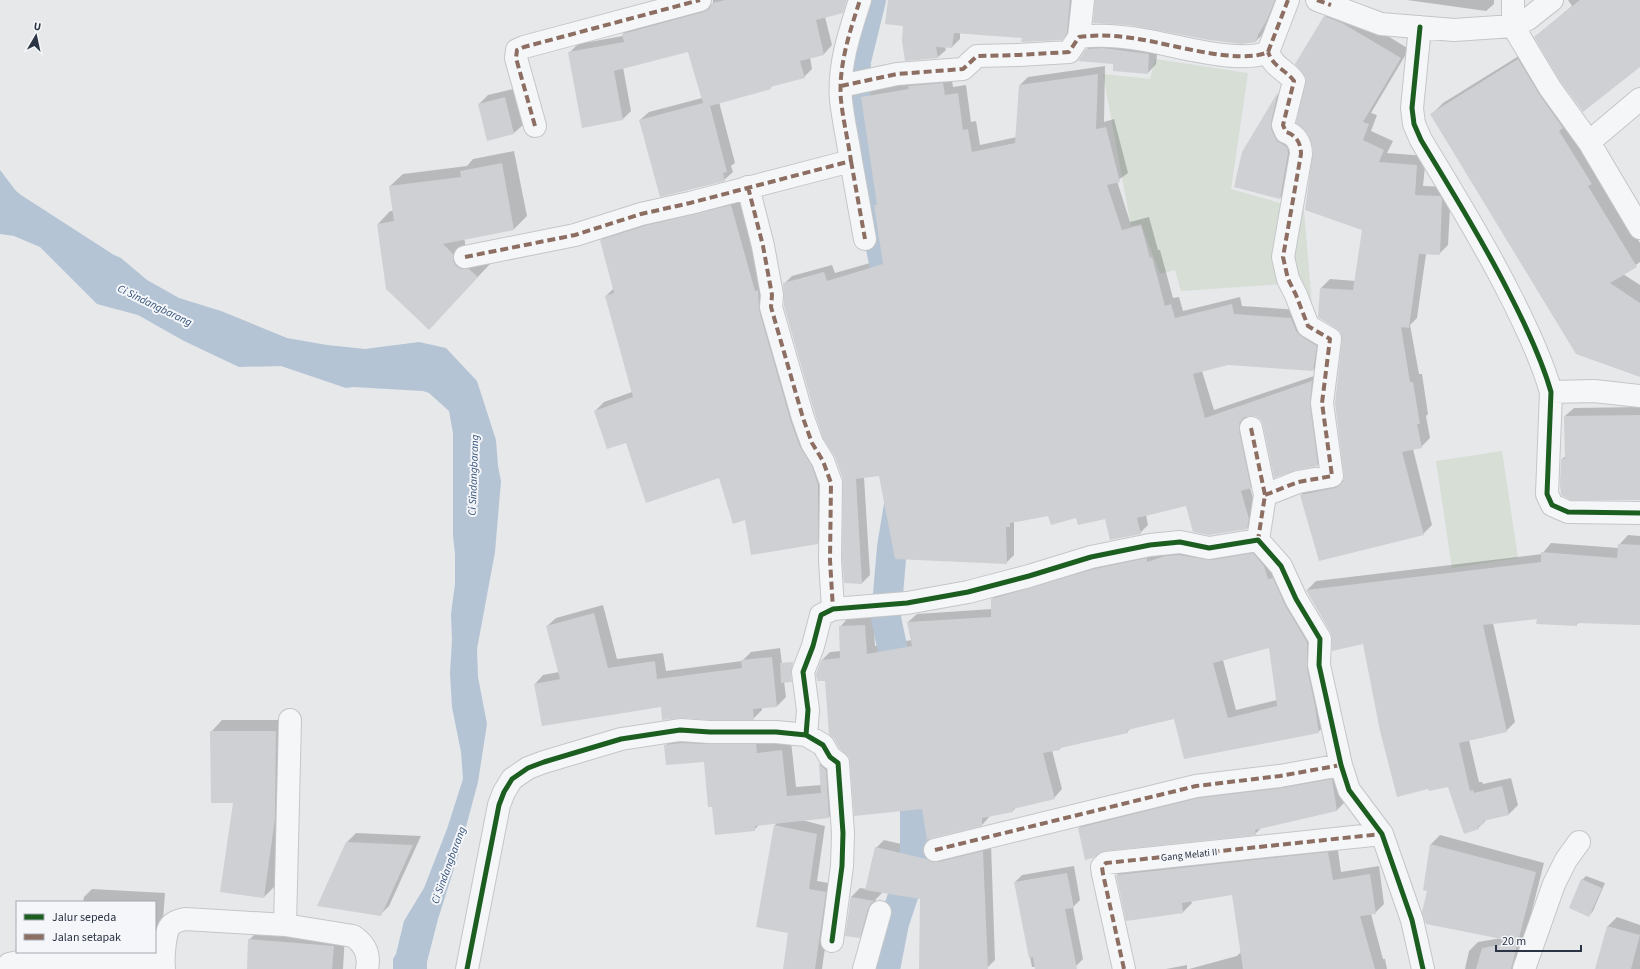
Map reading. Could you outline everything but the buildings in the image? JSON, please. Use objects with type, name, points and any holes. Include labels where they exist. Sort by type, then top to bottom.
[{"type":"street","points":[[535,126],[516,58],[517,50],[700,0]]},
{"type":"street","points":[[851,84],[843,59],[860,0]]},
{"type":"street","points":[[865,239],[841,99],[851,84],[897,74],[963,69],[977,56],[1069,52],[1079,38],[1083,0]]},
{"type":"street","points":[[1079,38],[1111,35],[1204,51],[1260,56],[1268,52],[1288,0]]},
{"type":"street","points":[[1317,0],[1381,24],[1454,30],[1513,26],[1528,19],[1552,0]]},
{"type":"street","points":[[1513,0],[1513,26],[1550,88],[1589,142],[1640,228]]},
{"type":"street","points":[[1420,27],[1412,108],[1414,124],[1421,140],[1474,228],[1517,308],[1539,356],[1551,392],[1547,494],[1552,505],[1568,512],[1640,513]]},
{"type":"street","points":[[1265,495],[1298,482],[1332,476],[1322,403],[1330,339],[1308,326],[1288,279],[1284,257],[1301,154],[1301,144],[1292,134],[1286,132],[1283,124],[1294,81],[1289,74],[1272,61],[1268,52]]},
{"type":"street","points":[[1589,142],[1640,98]]},
{"type":"street","points":[[465,257],[575,235],[641,214],[690,203],[851,160]]},
{"type":"street","points":[[748,187],[764,253],[772,295],[771,307],[803,418],[812,443],[824,461],[830,483],[830,560],[833,609]]},
{"type":"street","points":[[1551,392],[1594,391],[1640,396]]},
{"type":"street","points":[[1251,428],[1265,495],[1258,540]]},
{"type":"street","points":[[806,734],[808,710],[803,672],[813,646],[821,615],[833,609],[907,603],[968,592],[1029,576],[1091,557],[1150,545],[1180,542],[1209,548],[1258,540]]},
{"type":"street","points":[[1258,540],[1281,566],[1296,599],[1320,639],[1319,665],[1341,765],[1349,790],[1382,834],[1412,920],[1423,969]]},
{"type":"street","points":[[285,925],[290,720]]},
{"type":"street","points":[[467,969],[496,818],[504,792],[512,779],[518,773],[544,762],[621,738],[680,730],[806,734],[823,745],[830,757],[838,763],[843,833],[842,866],[832,941]]},
{"type":"street","points":[[935,850],[1196,786],[1280,776],[1341,765]]},
{"type":"street","name":"Gang Melati II","points":[[1124,969],[1103,874],[1102,867],[1106,863],[1382,834]]},
{"type":"street","points":[[1524,969],[1554,884],[1566,860],[1579,842]]},
{"type":"street","points":[[864,969],[880,912]]},
{"type":"street","points":[[5,969],[9,964],[23,961],[164,966],[166,933],[170,926],[177,921],[186,919],[285,925],[353,936],[358,939],[366,949],[367,969]]},
{"type":"shaded area","points":[[1155,59],[1248,73],[1231,189],[1304,210],[1313,318],[1293,322],[1284,284],[1181,291],[1175,270],[1160,274],[1141,224],[1131,226],[1103,74],[1150,79]]},
{"type":"shaded area","points":[[1502,451],[1518,558],[1452,568],[1436,461]]},
{"type":"water","name":"Ci Sindangbarang","points":[[0,170],[16,191],[21,195],[121,258],[147,280],[179,298],[221,311],[287,338],[327,345],[365,349],[419,342],[446,348],[477,381],[496,440],[501,481],[495,552],[477,649],[478,677],[487,724],[478,782],[459,853],[438,919],[427,962],[427,969],[393,969],[393,959],[396,954],[404,921],[424,888],[447,829],[463,779],[461,752],[452,707],[450,673],[452,640],[451,614],[455,584],[455,554],[453,535],[453,433],[449,411],[429,393],[423,391],[353,387],[346,388],[281,366],[239,367],[184,341],[138,315],[97,304],[40,247],[14,236],[0,234]]},
{"type":"waterway","points":[[871,0],[856,61],[855,90],[869,190],[889,287]]},
{"type":"waterway","points":[[899,505],[892,547],[886,618],[901,689]]},
{"type":"waterway","points":[[885,969],[894,923],[915,860],[915,805],[912,768]]},
{"type":"marked path","points":[[535,126],[516,58],[517,50],[700,0]]},
{"type":"marked path","points":[[465,257],[575,235],[641,214],[690,203],[851,161],[841,100],[841,74],[852,24],[860,0]]},
{"type":"marked path","points":[[841,86],[897,74],[963,69],[977,56],[1069,52],[1079,37],[1087,36],[1128,37],[1207,53],[1241,56],[1256,55],[1268,52],[1288,0]]},
{"type":"marked path","points":[[1317,0],[1331,5]]},
{"type":"marked path","points":[[1265,495],[1298,482],[1332,476],[1322,403],[1330,339],[1308,326],[1288,279],[1283,257],[1301,154],[1300,146],[1297,140],[1293,135],[1286,132],[1283,125],[1294,81],[1273,62],[1268,52]]},
{"type":"marked path","points":[[851,161],[865,239]]},
{"type":"marked path","points":[[748,187],[763,246],[772,295],[771,307],[803,418],[812,443],[823,461],[831,483],[830,560],[833,609]]},
{"type":"marked path","points":[[1251,428],[1265,495],[1258,540]]},
{"type":"marked path","points":[[935,850],[1196,786],[1280,776],[1341,765]]},
{"type":"marked path","points":[[1124,969],[1103,874],[1102,867],[1106,863],[1382,834]]},
{"type":"cycle path","points":[[1420,27],[1412,108],[1414,124],[1421,140],[1488,252],[1526,328],[1542,366],[1551,392],[1547,494],[1552,505],[1568,512],[1640,513]]},
{"type":"cycle path","points":[[806,735],[808,710],[803,672],[813,646],[821,615],[833,609],[907,603],[968,592],[1029,576],[1091,557],[1150,545],[1180,542],[1209,548],[1258,540],[1281,566],[1296,599],[1320,639],[1319,665],[1341,765],[1349,790],[1382,834],[1412,920],[1423,969]]},
{"type":"cycle path","points":[[467,969],[499,805],[504,792],[512,779],[528,768],[544,762],[621,739],[680,730],[710,732],[776,732],[806,735],[823,745],[830,757],[838,763],[843,833],[842,866],[832,941]]}]
